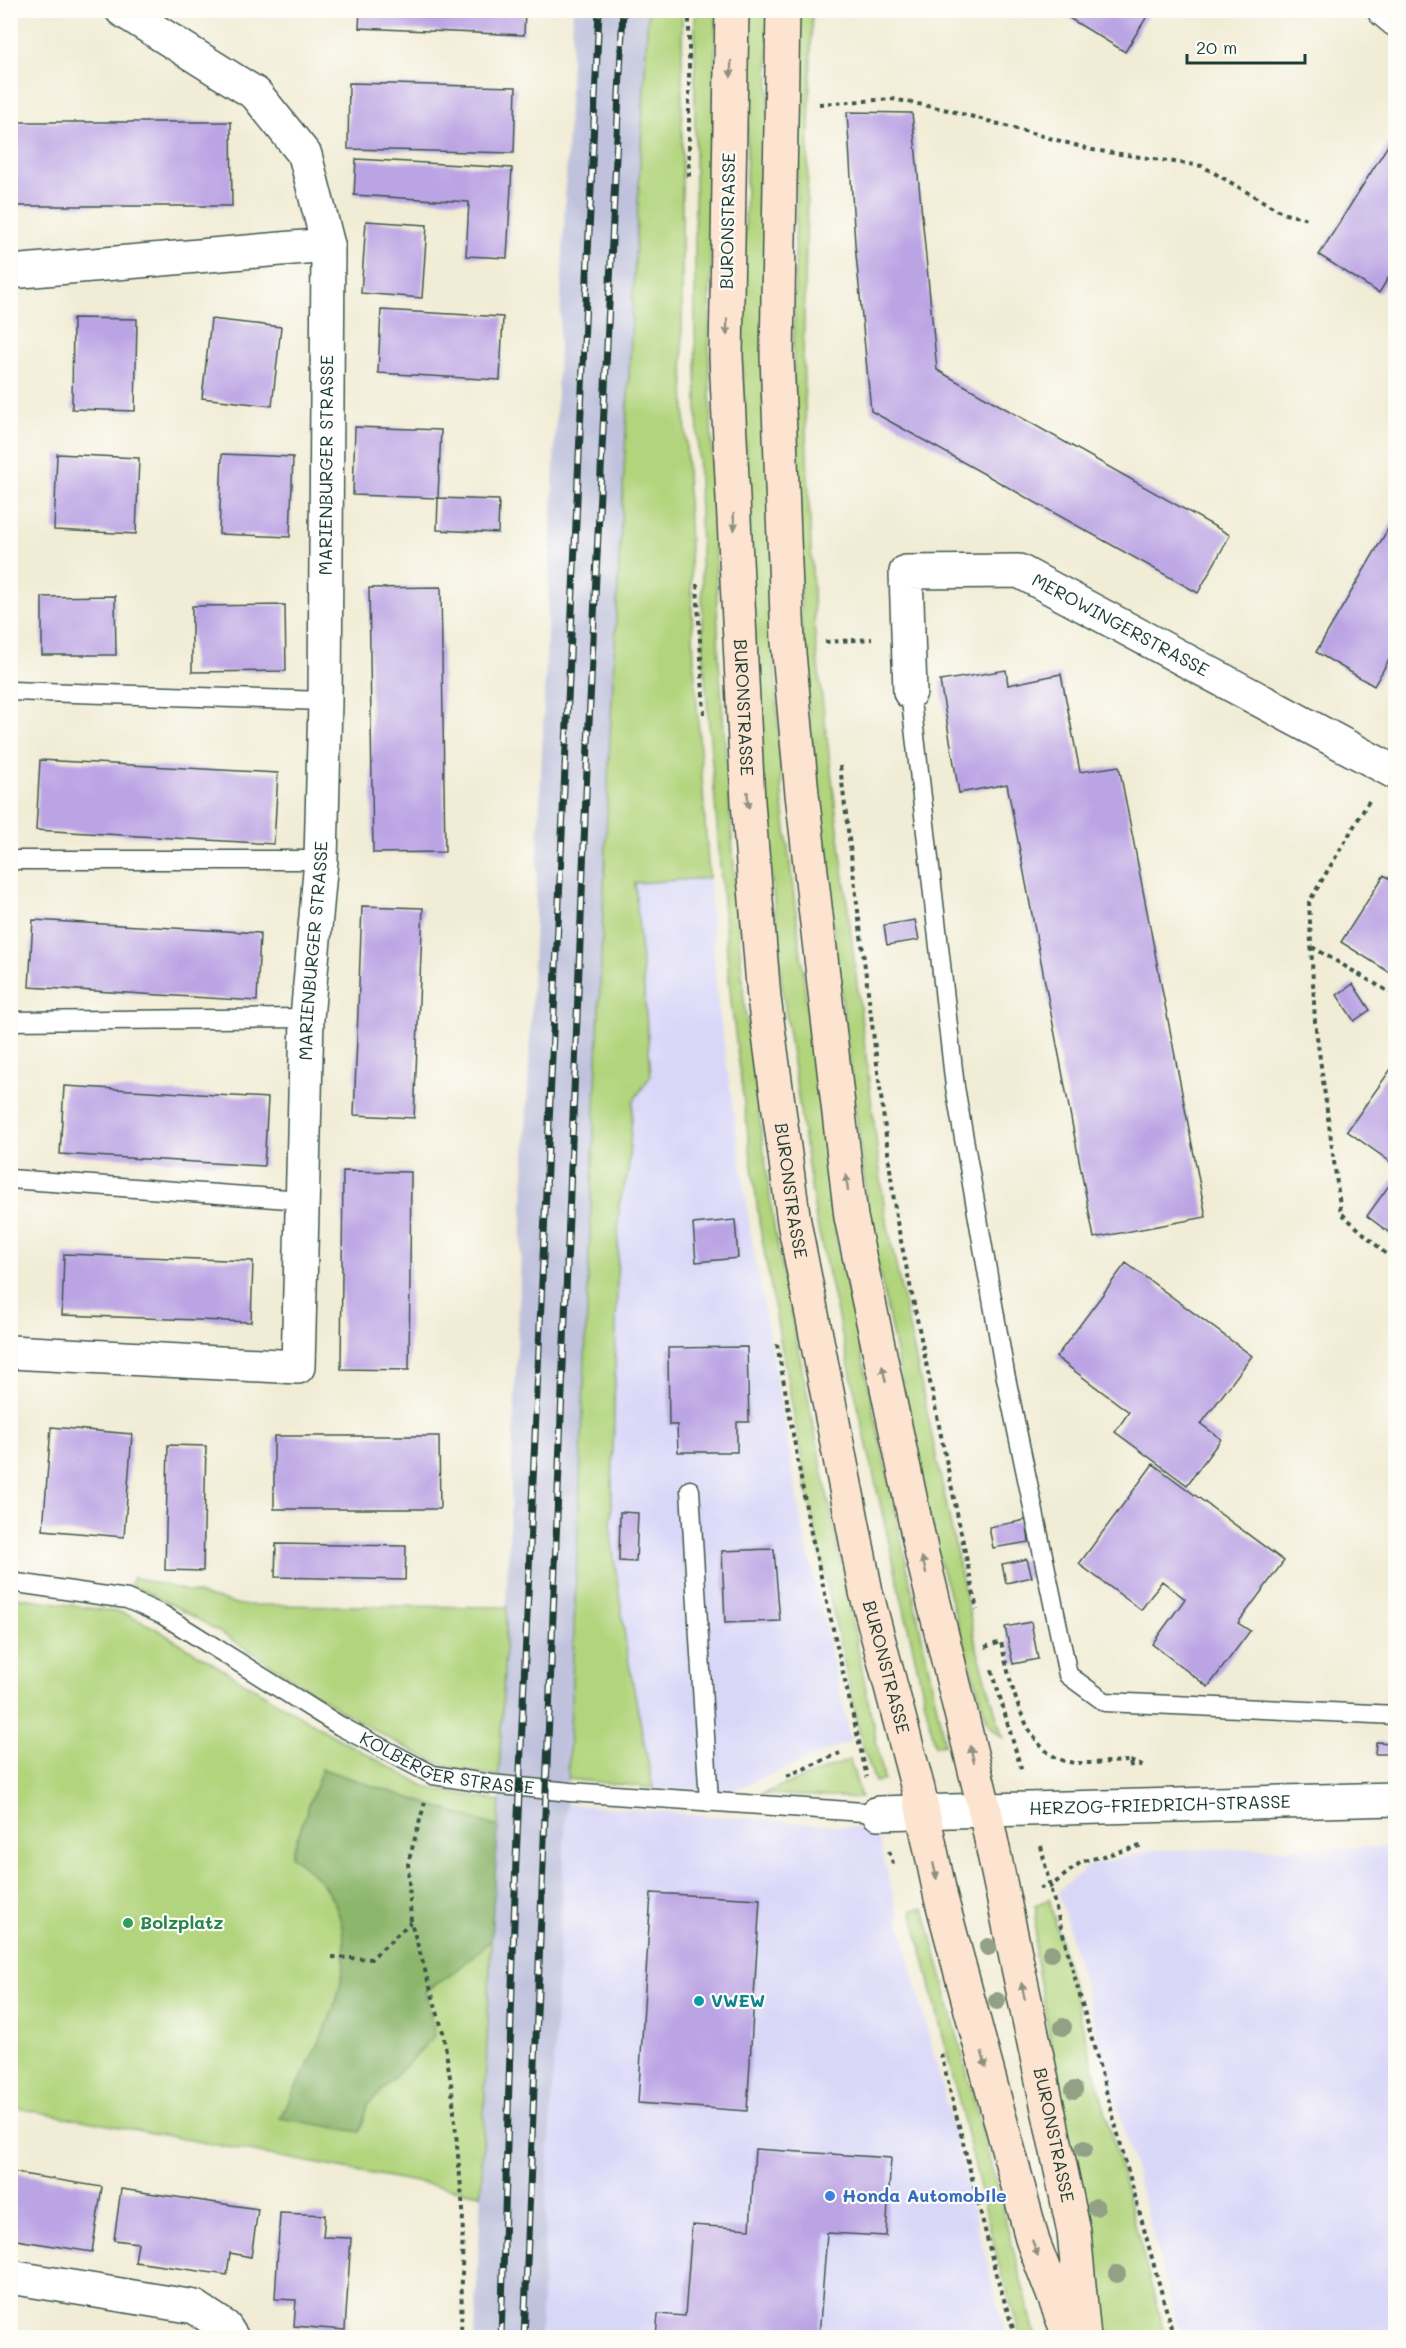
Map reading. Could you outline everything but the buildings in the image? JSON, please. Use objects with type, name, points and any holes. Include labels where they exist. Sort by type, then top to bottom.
[{"type":"street","name":"MARIENBURGER STRASSE","points":[[10,1352],[298,1367],[307,1018],[321,860],[325,701],[328,245],[305,155],[255,94],[122,10]]},
{"type":"street","name":"BURONSTRASSE","points":[[732,10],[726,357],[748,802],[764,998],[794,1222],[866,1592],[923,1814],[941,1898],[1033,2242],[1070,2337]]},
{"type":"street","name":"BURONSTRASSE","points":[[783,10],[777,356],[788,642],[802,794],[851,1217],[922,1554],[985,1811],[1074,2232],[1084,2337]]},
{"type":"street","points":[[1384,10],[1395,20]]},
{"type":"street","points":[[10,272],[328,245]]},
{"type":"street","name":"MEROWINGERSTRASSE","points":[[910,692],[906,572],[1018,571],[1392,772]]},
{"type":"street","name":"HERZOG-FRIEDRICH-STRASSE","points":[[923,1814],[1395,1799]]},
{"type":"street","name":"KOLBERGER STRASSE","points":[[878,1813],[923,1814]]},
{"type":"street","points":[[10,2277],[195,2307],[225,2327],[232,2337]]},
{"type":"lane","points":[[10,691],[325,701]]},
{"type":"lane","points":[[910,692],[955,1087],[1005,1373],[1068,1675],[1106,1702],[1395,1715]]},
{"type":"lane","points":[[10,860],[321,860]]},
{"type":"lane","points":[[10,1021],[307,1018]]},
{"type":"lane","points":[[10,1179],[302,1200]]},
{"type":"lane","points":[[690,1490],[709,1802]]},
{"type":"lane","name":"KOLBERGER STRASSE","points":[[10,1582],[128,1599],[163,1615],[340,1725],[433,1775],[491,1784],[878,1813]]},
{"type":"path","points":[[819,93],[819,116]]},
{"type":"path","points":[[819,104],[893,99],[948,110],[1093,150],[1202,166],[1285,214],[1309,219]]},
{"type":"path","points":[[824,630],[826,654]]},
{"type":"path","points":[[824,642],[908,637]]},
{"type":"path","points":[[839,759],[896,1217],[977,1612]]},
{"type":"path","points":[[1392,772],[1310,902],[1315,1022],[1341,1213],[1395,1263]]},
{"type":"path","points":[[1312,947],[1395,996]]},
{"type":"path","points":[[982,1635],[988,1658]]},
{"type":"path","points":[[985,1647],[1001,1642],[1015,1697],[1037,1744],[1067,1762],[1130,1761],[1141,1806]]},
{"type":"path","points":[[991,1669],[1033,1809],[1050,1887],[1174,2337]]},
{"type":"path","points":[[433,1775],[408,1863],[411,1922],[443,2032],[453,2101],[463,2210],[460,2337]]},
{"type":"path","points":[[878,1813],[894,1868]]},
{"type":"path","points":[[1050,1887],[1081,1862],[1150,1844]]},
{"type":"path","points":[[332,1957],[372,1959],[411,1922]]},
{"type":"path","points":[[939,2046],[996,2274],[1016,2337]]},
{"type":"shaded area","points":[[573,11],[648,11],[610,737],[576,1609],[540,2337],[475,2338],[491,1940],[500,1801],[499,1776]]},
{"type":"shaded area","points":[[709,878],[717,997],[750,1228],[803,1529],[851,1741],[727,1793],[653,1788],[628,1659],[611,1534],[619,1204],[628,1173],[633,1102],[651,1075],[635,883]]},
{"type":"shaded area","points":[[566,1804],[876,1829],[1006,2337],[540,2338]]},
{"type":"shaded area","points":[[1395,1847],[1395,2337],[1181,2337],[1058,1891],[1089,1866],[1152,1850]]},
{"type":"green space","points":[[648,11],[682,11],[682,330],[694,664],[709,878],[635,883],[651,1075],[633,1102],[628,1173],[619,1204],[611,1534],[628,1659],[653,1788],[568,1779],[610,737]]},
{"type":"green space","points":[[695,11],[716,11],[709,356],[719,662],[744,1001],[774,1227],[884,1780],[875,1782],[862,1744],[813,1521],[760,1228],[731,1002],[704,663],[695,332]]},
{"type":"green space","points":[[750,11],[768,11],[774,644],[782,797],[833,1220],[945,1745],[935,1746],[816,1220],[783,994],[764,797],[754,640],[742,360]]},
{"type":"green space","points":[[800,11],[812,11],[803,359],[815,640],[885,1213],[976,1645],[1003,1738],[988,1724],[937,1553],[869,1221],[817,796],[802,642],[793,358]]},
{"type":"green space","points":[[133,1577],[240,1605],[507,1607],[499,1776],[443,1765],[396,1742],[358,1721],[209,1625],[130,1585]]},
{"type":"green space","points":[[10,1596],[123,1613],[153,1627],[335,1737],[428,1788],[500,1801],[498,1827],[322,1769],[291,1855],[322,1883],[338,1912],[344,1941],[343,1972],[336,2003],[324,2033],[280,2118],[360,2132],[368,2105],[435,2035],[425,1992],[455,1972],[491,1940],[481,2194],[11,2107]]},
{"type":"green space","points":[[850,1760],[861,1798],[761,1794]]},
{"type":"green space","points":[[322,1769],[498,1827],[491,1940],[455,1972],[425,1991],[435,2035],[368,2105],[360,2132],[280,2118],[323,2033],[335,2003],[343,1972],[344,1941],[338,1912],[322,1883],[291,1856]]},
{"type":"green space","points":[[1049,1899],[1165,2337],[1096,2337],[1085,2232],[1035,1955],[1036,1905]]},
{"type":"green space","points":[[924,1908],[1036,2337],[1021,2337],[1001,2273],[912,1910]]},
{"type":"railway","points":[[501,2338],[516,1860],[599,10]]},
{"type":"railway","points":[[524,2338],[588,744],[623,10]]},
{"type":"place","name":"Bolzplatz","points":[[128,1923]]},
{"type":"place","name":"VWEW","points":[[699,2001]]},
{"type":"place","name":"Honda Automobile","points":[[830,2196]]}]
